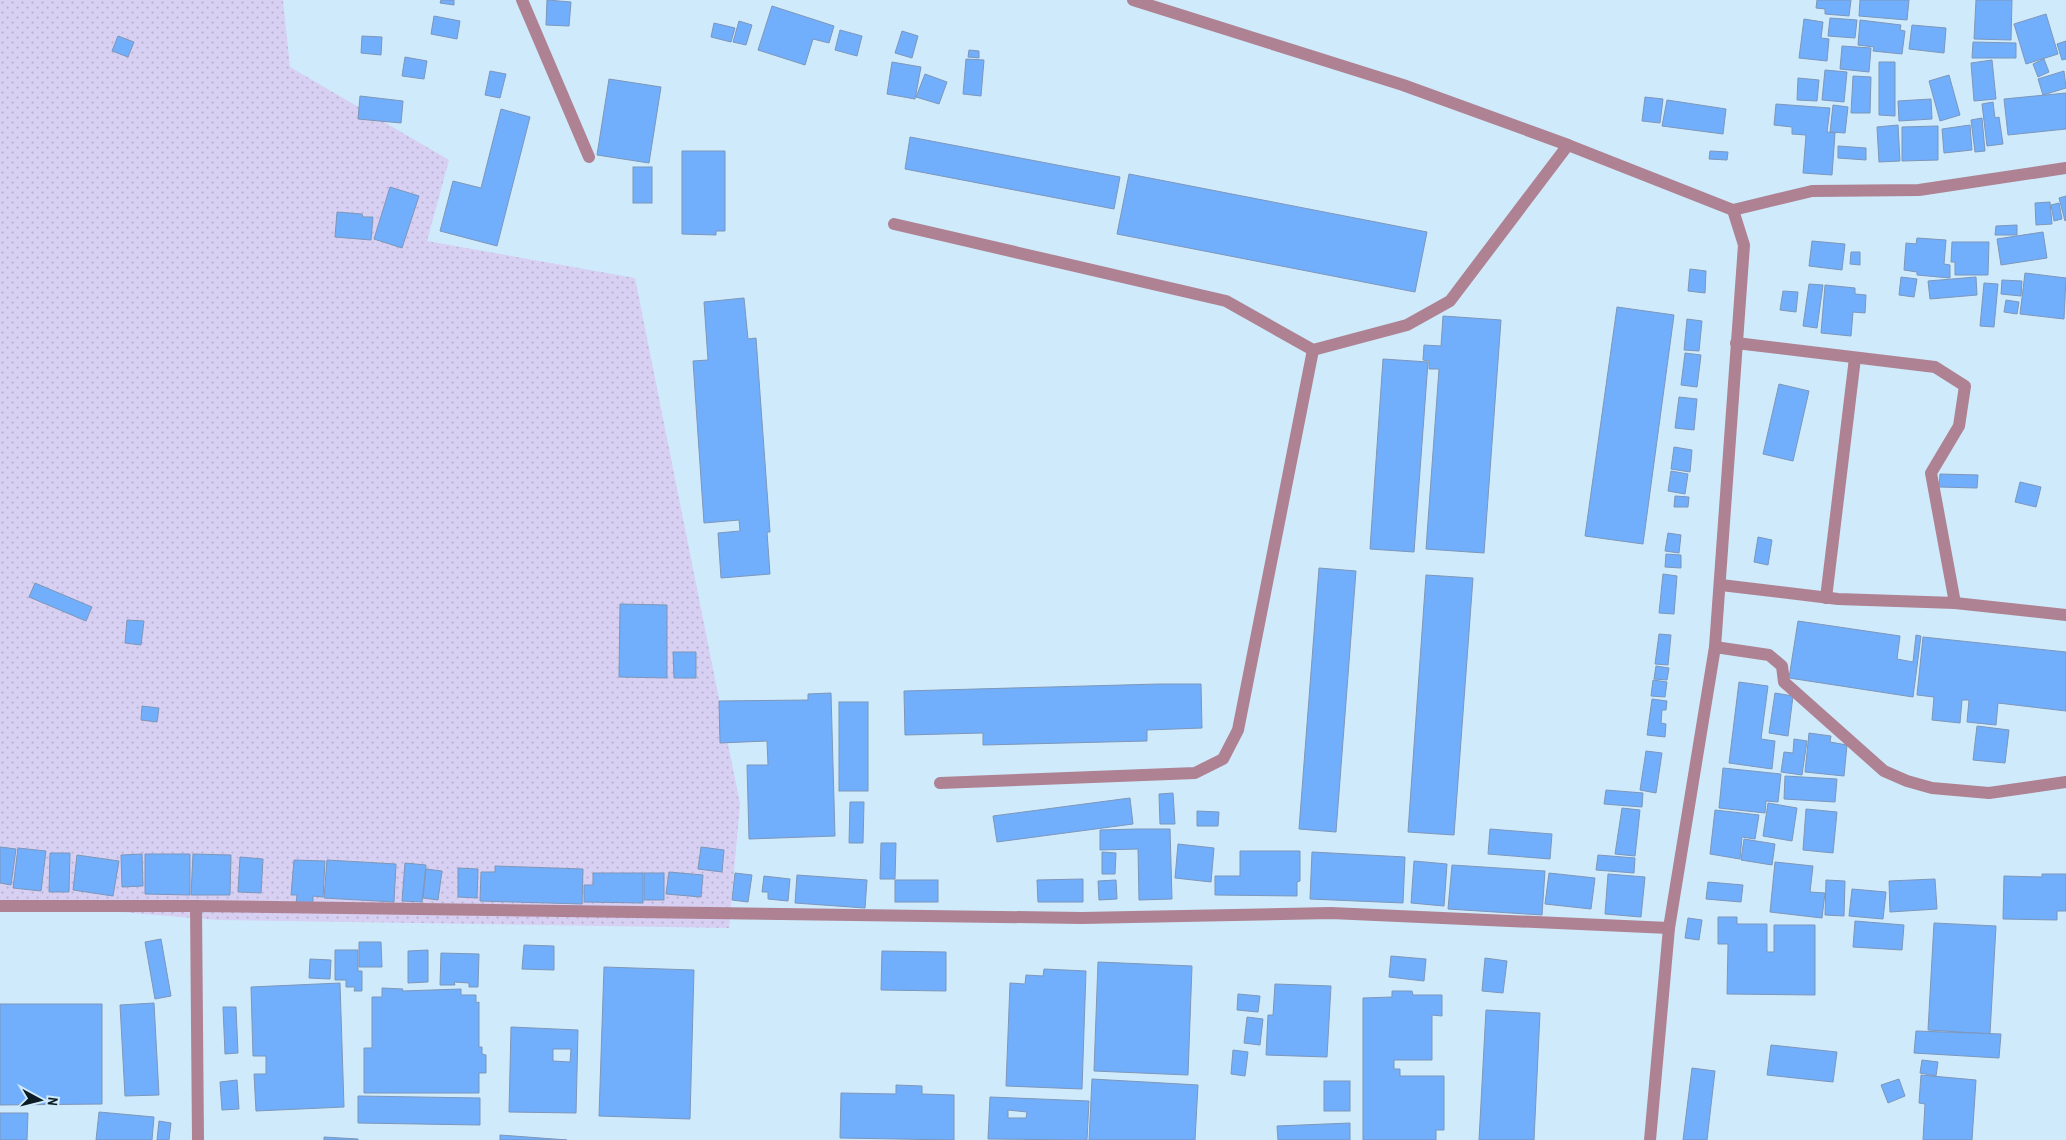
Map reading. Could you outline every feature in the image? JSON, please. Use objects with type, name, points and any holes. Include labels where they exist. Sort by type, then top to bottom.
[{"type":"street","points":[[522,0],[589,157]]},
{"type":"street","points":[[1133,0],[1402,85],[1568,145],[1733,210],[1812,191],[1919,190],[2066,168]]},
{"type":"street","points":[[894,224],[1226,301],[1313,350],[1407,325],[1450,301],[1568,145]]},
{"type":"street","points":[[1650,1140],[1669,928],[1715,646],[1721,585],[1744,245],[1733,210]]},
{"type":"street","points":[[1736,343],[1935,367],[1965,386],[1959,426],[1931,474],[1955,602]]},
{"type":"street","points":[[940,783],[1195,773],[1223,759],[1238,730],[1313,350]]},
{"type":"street","points":[[1826,598],[1855,358]]},
{"type":"street","points":[[1721,585],[1826,598],[1955,602],[2066,615]]},
{"type":"street","points":[[1715,646],[1769,655],[1782,666],[1784,682],[1884,771],[1907,781],[1932,788],[1989,793],[2066,782]]},
{"type":"street","points":[[0,906],[196,906],[1082,918],[1331,913],[1669,928]]},
{"type":"street","points":[[196,906],[198,1140]]},
{"type":"shaded area","points":[[0,0],[283,0],[290,67],[449,160],[427,241],[635,278],[740,804],[729,928],[217,920],[0,902]]},
{"type":"building","points":[[441,0],[454,0],[454,5],[440,3]]},
{"type":"building","points":[[547,0],[571,2],[569,26],[546,25]]},
{"type":"building","points":[[1817,0],[1851,0],[1849,16],[1825,14],[1825,9],[1816,8]]},
{"type":"building","points":[[1860,0],[1909,0],[1907,20],[1859,16]]},
{"type":"building","points":[[1976,0],[2012,0],[2011,40],[1974,39]]},
{"type":"building","points":[[772,6],[834,26],[829,43],[813,39],[805,65],[758,50]]},
{"type":"building","points":[[2046,14],[2058,54],[2026,64],[2014,24]]},
{"type":"building","points":[[434,16],[460,21],[457,39],[431,34]]},
{"type":"building","points":[[1830,18],[1857,20],[1855,38],[1828,36]]},
{"type":"building","points":[[1804,19],[1823,22],[1821,38],[1829,39],[1827,61],[1799,58]]},
{"type":"building","points":[[1860,20],[1901,25],[1900,30],[1905,31],[1902,54],[1873,51],[1874,47],[1858,45]]},
{"type":"building","points":[[739,21],[752,25],[746,45],[733,42]]},
{"type":"building","points":[[714,23],[735,28],[731,42],[711,37]]},
{"type":"building","points":[[1912,25],[1946,28],[1944,53],[1909,49]]},
{"type":"building","points":[[840,30],[862,36],[857,56],[835,50]]},
{"type":"building","points":[[902,31],[918,36],[912,58],[895,53]]},
{"type":"building","points":[[118,36],[134,42],[128,57],[112,51]]},
{"type":"building","points":[[362,36],[382,37],[381,55],[361,53]]},
{"type":"building","points":[[2066,41],[2066,59],[2062,60],[2057,44]]},
{"type":"building","points":[[1973,42],[2016,43],[2016,58],[1972,58]]},
{"type":"building","points":[[1842,46],[1871,48],[1869,72],[1840,69]]},
{"type":"building","points":[[969,50],[979,51],[979,58],[968,57]]},
{"type":"building","points":[[405,57],[427,61],[424,79],[402,76]]},
{"type":"building","points":[[966,59],[984,60],[981,96],[963,94]]},
{"type":"building","points":[[2044,59],[2049,72],[2038,77],[2033,64]]},
{"type":"building","points":[[1992,60],[1996,99],[1974,101],[1971,63]]},
{"type":"building","points":[[892,62],[921,67],[915,99],[887,94]]},
{"type":"building","points":[[1879,62],[1895,62],[1895,116],[1879,115]]},
{"type":"building","points":[[1825,70],[1847,72],[1844,102],[1822,100]]},
{"type":"building","points":[[490,71],[506,74],[500,98],[485,95]]},
{"type":"building","points":[[2064,71],[2066,88],[2043,95],[2038,79]]},
{"type":"building","points":[[925,74],[947,82],[939,104],[916,97]]},
{"type":"building","points":[[1949,75],[1960,115],[1940,121],[1929,81]]},
{"type":"building","points":[[1853,76],[1871,77],[1870,113],[1851,113]]},
{"type":"building","points":[[1798,78],[1819,80],[1817,101],[1797,100]]},
{"type":"building","points":[[609,79],[661,87],[649,163],[597,155]]},
{"type":"building","points":[[2066,93],[2066,129],[2008,135],[2004,99]]},
{"type":"building","points":[[360,96],[403,101],[401,123],[358,119]]},
{"type":"building","points":[[1645,97],[1663,99],[1660,123],[1642,121]]},
{"type":"building","points":[[1931,99],[1932,119],[1899,121],[1898,101]]},
{"type":"building","points":[[1667,100],[1726,109],[1723,134],[1662,126]]},
{"type":"building","points":[[1993,102],[1995,118],[1999,117],[2003,144],[1987,146],[1982,104]]},
{"type":"building","points":[[1776,104],[1830,108],[1827,132],[1835,133],[1832,175],[1803,173],[1806,135],[1792,134],[1792,127],[1774,125]]},
{"type":"building","points":[[1833,105],[1848,107],[1845,133],[1830,132]]},
{"type":"building","points":[[501,109],[530,117],[497,246],[440,231],[453,181],[481,188]]},
{"type":"building","points":[[1982,118],[1985,151],[1975,152],[1971,120]]},
{"type":"building","points":[[1898,125],[1900,161],[1879,162],[1877,127]]},
{"type":"building","points":[[1970,125],[1972,150],[1944,153],[1942,129]]},
{"type":"building","points":[[1938,126],[1938,160],[1902,161],[1902,127]]},
{"type":"building","points":[[910,137],[1120,177],[1114,209],[905,169]]},
{"type":"building","points":[[1838,146],[1866,148],[1866,160],[1838,158]]},
{"type":"building","points":[[682,151],[725,151],[725,231],[716,231],[716,235],[682,234]]},
{"type":"building","points":[[1710,151],[1728,152],[1727,160],[1709,159]]},
{"type":"building","points":[[633,167],[652,167],[652,203],[633,203]]},
{"type":"building","points":[[1129,174],[1427,232],[1415,292],[1117,234]]},
{"type":"building","points":[[390,187],[419,196],[402,248],[374,239]]},
{"type":"building","points":[[2066,196],[2066,220],[2065,221],[2059,198]]},
{"type":"building","points":[[2050,202],[2052,224],[2036,225],[2035,203]]},
{"type":"building","points":[[2059,203],[2062,219],[2054,221],[2051,205]]},
{"type":"building","points":[[337,212],[373,217],[371,240],[335,237]]},
{"type":"building","points":[[2017,225],[2017,235],[1995,235],[1996,226]]},
{"type":"building","points":[[2043,232],[2047,258],[2001,265],[1997,239]]},
{"type":"building","points":[[1917,238],[1946,240],[1944,264],[1950,265],[1950,278],[1917,275],[1917,272],[1904,270],[1906,243],[1916,244]]},
{"type":"building","points":[[1812,241],[1845,244],[1842,270],[1809,266]]},
{"type":"building","points":[[1952,242],[1989,242],[1988,275],[1955,275],[1955,262],[1951,262]]},
{"type":"building","points":[[1851,252],[1860,252],[1860,265],[1850,264]]},
{"type":"building","points":[[1690,269],[1706,271],[1705,293],[1688,291]]},
{"type":"building","points":[[2025,273],[2066,278],[2064,319],[2020,314]]},
{"type":"building","points":[[1901,277],[1917,279],[1914,297],[1899,295]]},
{"type":"building","points":[[1976,277],[1977,295],[1930,299],[1928,281]]},
{"type":"building","points":[[2002,280],[2022,281],[2021,296],[2001,294]]},
{"type":"building","points":[[1984,283],[1998,284],[1994,327],[1980,326]]},
{"type":"building","points":[[1809,284],[1823,285],[1817,328],[1803,326]]},
{"type":"building","points":[[1825,285],[1855,288],[1855,294],[1866,295],[1865,313],[1853,312],[1851,336],[1821,333]]},
{"type":"building","points":[[1783,291],[1798,292],[1796,312],[1780,310]]},
{"type":"building","points":[[744,298],[748,339],[756,338],[770,532],[767,532],[770,574],[721,578],[718,533],[740,531],[739,520],[704,523],[693,361],[708,360],[704,302]]},
{"type":"building","points":[[2006,300],[2019,302],[2017,314],[2004,312]]},
{"type":"building","points":[[1617,307],[1674,315],[1643,544],[1585,536]]},
{"type":"building","points":[[1443,316],[1501,320],[1484,553],[1426,549],[1439,369],[1429,369],[1429,361],[1423,360],[1424,345],[1441,346]]},
{"type":"building","points":[[1687,319],[1702,321],[1699,351],[1684,350]]},
{"type":"building","points":[[1685,353],[1701,355],[1697,387],[1681,385]]},
{"type":"building","points":[[1383,359],[1428,362],[1414,552],[1370,549]]},
{"type":"building","points":[[1779,384],[1809,391],[1793,461],[1763,454]]},
{"type":"building","points":[[1679,397],[1697,399],[1694,430],[1675,428]]},
{"type":"building","points":[[1674,447],[1692,450],[1690,472],[1671,469]]},
{"type":"building","points":[[1671,471],[1688,474],[1685,494],[1668,491]]},
{"type":"building","points":[[1940,474],[1978,475],[1977,488],[1939,487]]},
{"type":"building","points":[[2020,482],[2041,487],[2036,507],[2015,502]]},
{"type":"building","points":[[1675,496],[1689,497],[1688,507],[1674,507]]},
{"type":"building","points":[[1668,533],[1681,535],[1679,553],[1665,551]]},
{"type":"building","points":[[1758,537],[1772,540],[1768,565],[1754,562]]},
{"type":"building","points":[[1666,554],[1681,555],[1681,568],[1665,567]]},
{"type":"building","points":[[1319,568],[1356,571],[1336,832],[1299,829]]},
{"type":"building","points":[[1663,574],[1677,576],[1674,614],[1659,613]]},
{"type":"building","points":[[1426,575],[1473,578],[1454,835],[1408,832]]},
{"type":"building","points":[[35,583],[92,607],[86,621],[29,597]]},
{"type":"building","points":[[620,604],[667,605],[667,678],[619,677]]},
{"type":"building","points":[[127,620],[144,621],[141,645],[125,643]]},
{"type":"building","points":[[1798,621],[1900,636],[1897,659],[1913,662],[1916,635],[1921,636],[1913,697],[1789,678]]},
{"type":"building","points":[[1659,634],[1671,635],[1668,665],[1655,664]]},
{"type":"building","points":[[1923,637],[2066,652],[2066,711],[1998,703],[1996,725],[1967,722],[1969,700],[1962,700],[1960,723],[1932,720],[1934,697],[1917,695]]},
{"type":"building","points":[[673,652],[696,652],[696,678],[674,678]]},
{"type":"building","points":[[1656,666],[1669,668],[1667,680],[1654,679]]},
{"type":"building","points":[[1653,680],[1667,682],[1665,697],[1651,696]]},
{"type":"building","points":[[1739,682],[1768,686],[1761,739],[1775,741],[1772,769],[1729,763]]},
{"type":"building","points":[[1201,684],[1202,728],[1147,730],[1147,741],[983,745],[983,733],[905,735],[904,691]]},
{"type":"building","points":[[831,693],[835,836],[749,839],[747,765],[768,765],[767,741],[720,743],[719,701],[808,700],[808,694]]},
{"type":"building","points":[[1775,693],[1793,696],[1788,736],[1769,733]]},
{"type":"building","points":[[1652,699],[1667,701],[1666,710],[1662,710],[1661,723],[1666,724],[1665,737],[1647,735]]},
{"type":"building","points":[[839,702],[868,702],[868,791],[839,791]]},
{"type":"building","points":[[142,706],[159,708],[157,722],[141,720]]},
{"type":"building","points":[[1977,726],[2009,730],[2005,763],[1973,760]]},
{"type":"building","points":[[1809,733],[1831,736],[1830,742],[1847,745],[1844,776],[1805,772]]},
{"type":"building","points":[[1794,739],[1807,741],[1802,775],[1781,772],[1784,752],[1793,753]]},
{"type":"building","points":[[1646,751],[1662,753],[1656,793],[1640,790]]},
{"type":"building","points":[[1723,768],[1781,774],[1778,802],[1766,801],[1765,813],[1719,808]]},
{"type":"building","points":[[1785,776],[1837,779],[1835,802],[1784,799]]},
{"type":"building","points":[[1606,790],[1643,793],[1642,807],[1604,804]]},
{"type":"building","points":[[1173,793],[1175,824],[1160,824],[1159,794]]},
{"type":"building","points":[[1130,798],[1133,824],[997,842],[993,816]]},
{"type":"building","points":[[850,802],[864,802],[863,843],[849,843]]},
{"type":"building","points":[[1768,803],[1797,808],[1792,841],[1763,836]]},
{"type":"building","points":[[1622,808],[1640,810],[1635,856],[1615,854]]},
{"type":"building","points":[[1806,809],[1837,812],[1833,853],[1803,850]]},
{"type":"building","points":[[1715,810],[1759,815],[1755,839],[1742,837],[1740,859],[1710,854]]},
{"type":"building","points":[[1197,811],[1219,812],[1218,826],[1197,826]]},
{"type":"building","points":[[1170,829],[1172,899],[1139,900],[1138,849],[1100,850],[1100,830]]},
{"type":"building","points":[[1490,829],[1552,834],[1550,859],[1488,854]]},
{"type":"building","points":[[1744,839],[1775,844],[1772,865],[1741,860]]},
{"type":"building","points":[[881,843],[896,843],[895,879],[880,879]]},
{"type":"building","points":[[1178,844],[1214,848],[1211,882],[1175,878]]},
{"type":"building","points":[[0,847],[16,849],[11,885],[0,883]]},
{"type":"building","points":[[701,847],[724,850],[722,872],[698,869]]},
{"type":"building","points":[[18,848],[46,851],[41,891],[13,888]]},
{"type":"building","points":[[1240,851],[1300,851],[1300,881],[1297,882],[1297,896],[1215,895],[1215,876],[1240,876]]},
{"type":"building","points":[[1102,852],[1116,853],[1115,874],[1102,874]]},
{"type":"building","points":[[1312,852],[1405,857],[1403,903],[1310,899]]},
{"type":"building","points":[[50,853],[70,853],[69,892],[49,892]]},
{"type":"building","points":[[142,854],[143,886],[122,887],[121,855]]},
{"type":"building","points":[[145,854],[190,854],[190,895],[145,894]]},
{"type":"building","points":[[193,854],[231,855],[230,895],[191,895]]},
{"type":"building","points":[[77,855],[119,861],[113,896],[73,890]]},
{"type":"building","points":[[1598,855],[1635,858],[1634,873],[1596,870]]},
{"type":"building","points":[[240,857],[263,859],[261,893],[238,892]]},
{"type":"building","points":[[294,860],[325,861],[323,897],[313,896],[313,905],[296,904],[297,895],[291,895]]},
{"type":"building","points":[[327,860],[396,864],[394,902],[324,898]]},
{"type":"building","points":[[1414,861],[1447,864],[1444,906],[1411,903]]},
{"type":"building","points":[[1775,862],[1813,866],[1810,892],[1825,893],[1822,918],[1770,912]]},
{"type":"building","points":[[405,863],[426,865],[422,902],[402,901]]},
{"type":"building","points":[[1452,865],[1545,871],[1542,915],[1448,909]]},
{"type":"building","points":[[495,866],[583,869],[582,904],[480,901],[481,872],[495,872]]},
{"type":"building","points":[[458,868],[478,869],[477,898],[458,897]]},
{"type":"building","points":[[426,869],[442,871],[438,900],[423,898]]},
{"type":"building","points":[[669,872],[703,875],[701,897],[666,894]]},
{"type":"building","points":[[593,873],[643,873],[643,903],[584,902],[584,885],[593,885]]},
{"type":"building","points":[[644,873],[664,873],[664,900],[644,900]]},
{"type":"building","points":[[735,873],[752,875],[748,902],[732,900]]},
{"type":"building","points":[[1549,873],[1595,878],[1591,909],[1545,904]]},
{"type":"building","points":[[1608,874],[1645,877],[1641,917],[1605,914]]},
{"type":"building","points":[[2042,874],[2066,874],[2066,911],[2057,911],[2057,920],[2003,919],[2004,876],[2042,877]]},
{"type":"building","points":[[797,875],[867,880],[865,908],[795,903]]},
{"type":"building","points":[[764,876],[790,879],[788,901],[768,899],[768,892],[762,892]]},
{"type":"building","points":[[1083,879],[1083,902],[1038,902],[1037,880]]},
{"type":"building","points":[[1935,879],[1937,909],[1890,912],[1889,881]]},
{"type":"building","points":[[895,880],[938,880],[938,902],[895,902]]},
{"type":"building","points":[[1116,880],[1117,899],[1099,900],[1098,881]]},
{"type":"building","points":[[1826,880],[1845,881],[1844,916],[1825,915]]},
{"type":"building","points":[[1708,882],[1743,885],[1741,902],[1706,899]]},
{"type":"building","points":[[1852,889],[1886,892],[1883,919],[1849,916]]},
{"type":"building","points":[[1718,917],[1737,917],[1737,924],[1767,924],[1767,952],[1774,952],[1774,925],[1815,925],[1815,995],[1727,994],[1728,944],[1718,944]]},
{"type":"building","points":[[1688,918],[1702,920],[1699,940],[1685,938]]},
{"type":"building","points":[[1855,921],[1904,925],[1902,950],[1853,947]]},
{"type":"building","points":[[1934,923],[1996,926],[1990,1034],[1928,1030]]},
{"type":"building","points":[[161,939],[171,996],[155,999],[145,942]]},
{"type":"building","points":[[359,942],[381,942],[382,967],[359,967]]},
{"type":"building","points":[[524,945],[554,946],[554,970],[522,969]]},
{"type":"building","points":[[335,950],[358,950],[358,971],[362,971],[362,991],[354,991],[355,987],[346,987],[346,980],[335,980]]},
{"type":"building","points":[[428,950],[428,982],[408,983],[408,951]]},
{"type":"building","points":[[882,951],[946,952],[946,991],[881,990]]},
{"type":"building","points":[[441,953],[479,954],[478,987],[469,987],[469,983],[454,982],[455,985],[440,985]]},
{"type":"building","points":[[1391,956],[1426,959],[1424,981],[1389,977]]},
{"type":"building","points":[[1485,958],[1507,961],[1503,993],[1482,991]]},
{"type":"building","points":[[310,959],[331,960],[330,979],[309,978]]},
{"type":"building","points":[[1098,962],[1192,966],[1188,1075],[1094,1071]]},
{"type":"building","points":[[604,967],[694,970],[690,1119],[599,1116]]},
{"type":"building","points":[[1044,969],[1086,971],[1082,1089],[1006,1086],[1010,983],[1025,984],[1026,975],[1043,976]]},
{"type":"building","points":[[340,983],[344,1107],[256,1111],[254,1074],[266,1074],[266,1056],[253,1056],[251,987]]},
{"type":"building","points":[[1275,984],[1331,986],[1327,1057],[1266,1055],[1268,1015],[1273,1015]]},
{"type":"building","points":[[382,988],[403,989],[402,991],[461,989],[461,995],[476,995],[476,1003],[479,1002],[479,1047],[482,1047],[482,1054],[486,1055],[486,1073],[479,1073],[479,1093],[364,1093],[364,1048],[372,1048],[372,997],[382,997]]},
{"type":"building","points":[[1392,991],[1412,991],[1413,995],[1442,995],[1442,1016],[1432,1015],[1432,1060],[1394,1060],[1394,1069],[1400,1069],[1400,1076],[1444,1076],[1444,1130],[1436,1130],[1436,1140],[1363,1140],[1363,998],[1392,997]]},
{"type":"building","points":[[1238,994],[1260,996],[1258,1012],[1237,1010]]},
{"type":"building","points":[[154,1003],[159,1095],[125,1096],[120,1005]]},
{"type":"building","points":[[0,1004],[102,1004],[102,1104],[0,1105]]},
{"type":"building","points":[[223,1007],[236,1007],[238,1053],[225,1054]]},
{"type":"building","points":[[1486,1010],[1540,1013],[1534,1140],[1479,1140]]},
{"type":"building","points":[[1247,1017],[1263,1019],[1260,1045],[1244,1043]]},
{"type":"building","points":[[511,1027],[578,1030],[576,1113],[509,1112]],"holes":[[[553,1049],[571,1049],[570,1062],[553,1061]]]},
{"type":"building","points":[[1916,1031],[2001,1034],[1999,1058],[1914,1053]]},
{"type":"building","points":[[1771,1045],[1837,1052],[1833,1082],[1767,1075]]},
{"type":"building","points":[[1233,1050],[1248,1052],[1245,1076],[1231,1074]]},
{"type":"building","points":[[1922,1060],[1938,1062],[1936,1076],[1920,1073]]},
{"type":"building","points":[[1692,1068],[1715,1071],[1707,1140],[1683,1140]]},
{"type":"building","points":[[1921,1075],[1976,1080],[1972,1140],[1923,1140],[1925,1104],[1919,1103]]},
{"type":"building","points":[[1092,1079],[1198,1085],[1195,1140],[1089,1140]]},
{"type":"building","points":[[1899,1079],[1905,1096],[1888,1103],[1881,1085]]},
{"type":"building","points":[[237,1080],[239,1109],[222,1110],[220,1082]]},
{"type":"building","points":[[1324,1081],[1350,1081],[1350,1111],[1324,1111]]},
{"type":"building","points":[[896,1085],[922,1086],[922,1094],[954,1095],[954,1140],[840,1138],[841,1093],[896,1094]]},
{"type":"building","points":[[358,1096],[480,1098],[480,1125],[358,1123]]},
{"type":"building","points":[[990,1097],[1089,1101],[1087,1140],[988,1139]],"holes":[[[1008,1110],[1027,1112],[1026,1118],[1008,1118]]]},
{"type":"building","points":[[99,1112],[154,1117],[152,1140],[96,1140]]},
{"type":"building","points":[[0,1113],[28,1113],[27,1140],[0,1140]]},
{"type":"building","points":[[159,1121],[171,1123],[169,1140],[157,1140]]},
{"type":"building","points":[[1350,1123],[1350,1140],[1278,1140],[1277,1126]]},
{"type":"building","points":[[500,1135],[567,1140],[500,1140]]},
{"type":"building","points":[[324,1137],[358,1139],[358,1140],[324,1140]]}]
